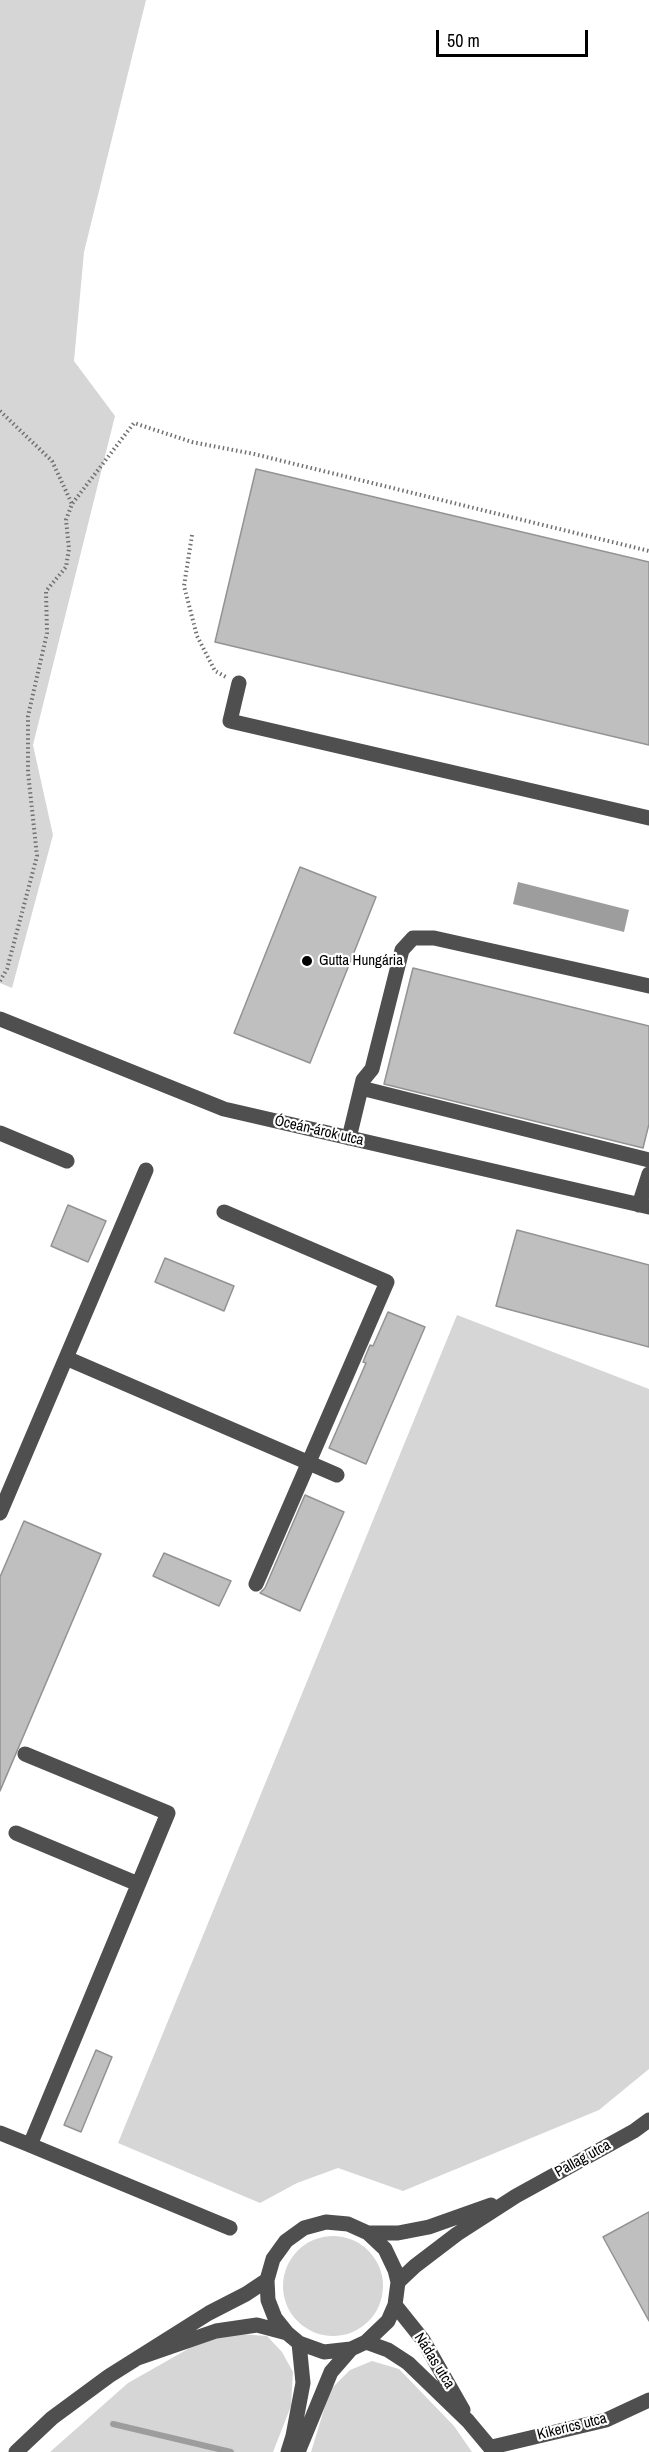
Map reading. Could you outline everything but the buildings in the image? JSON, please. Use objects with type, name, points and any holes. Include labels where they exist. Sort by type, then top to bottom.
[{"type":"street","points":[[239,683],[230,721],[649,818]]},
{"type":"street","points":[[350,1138],[363,1080],[372,1069],[402,950],[413,938],[434,938],[649,986]]},
{"type":"street","name":"Óceán-árok utca","points":[[0,1019],[224,1109],[644,1206]]},
{"type":"street","points":[[361,1088],[649,1160]]},
{"type":"street","points":[[0,1133],[67,1161]]},
{"type":"street","points":[[0,1513],[3,1495],[66,1358],[146,1170]]},
{"type":"street","points":[[644,1206],[649,1174]]},
{"type":"street","points":[[224,1212],[387,1282],[255,1584]]},
{"type":"street","points":[[66,1358],[337,1475]]},
{"type":"street","points":[[26,1754],[168,1813],[30,2145]]},
{"type":"street","points":[[16,1833],[138,1884]]},
{"type":"street","name":"Pallag utca","points":[[516,2196],[634,2131],[649,2120]]},
{"type":"street","points":[[0,2133],[230,2228]]},
{"type":"street","points":[[368,2233],[398,2233],[429,2227],[516,2196]]},
{"type":"street","points":[[398,2282],[457,2234],[516,2196]]},
{"type":"street","points":[[138,2358],[216,2331],[257,2325],[293,2338],[324,2352],[351,2349],[366,2342],[388,2321],[395,2305],[398,2282],[385,2249],[368,2233],[348,2224],[326,2222],[304,2228],[286,2241],[273,2259],[267,2280],[268,2300],[275,2318],[293,2338],[303,2383],[288,2452]]},
{"type":"street","points":[[16,2452],[52,2418],[138,2358],[267,2280]]},
{"type":"street","name":"Nádas utca","points":[[395,2305],[423,2340],[443,2371],[468,2421]]},
{"type":"street","name":"Nádas utca","points":[[366,2342],[388,2350],[408,2363],[468,2421],[493,2450]]},
{"type":"street","points":[[298,2452],[331,2372],[351,2349]]},
{"type":"street","name":"Kikerics utca","points":[[493,2450],[606,2420],[649,2400]]},
{"type":"path","points":[[0,411],[52,461],[72,504]]},
{"type":"path","points":[[0,981],[7,969],[38,856],[28,772],[28,716],[47,633],[46,591],[66,567],[69,549],[66,520],[72,504],[134,423],[192,442],[254,454],[649,551]]},
{"type":"path","points":[[192,535],[184,586],[197,636],[215,671],[239,683]]},
{"type":"shaded area","points":[[0,0],[146,0],[84,252],[74,361],[115,416],[33,745],[53,835],[12,988],[0,983]]},
{"type":"shaded area","points":[[518,882],[629,910],[624,932],[513,904]]},
{"type":"shaded area","points":[[457,1315],[649,1389],[649,2069],[599,2110],[403,2191],[338,2168],[297,2183],[260,2203],[118,2143]]},
{"type":"shaded area","points":[[333,2236],[352,2240],[368,2251],[379,2267],[383,2286],[379,2305],[368,2321],[352,2332],[333,2336],[314,2332],[298,2321],[287,2305],[283,2286],[287,2267],[298,2251],[314,2240]]},
{"type":"shaded area","points":[[239,2334],[267,2336],[282,2352],[293,2372],[291,2406],[273,2452],[50,2452],[128,2383],[202,2341]]},
{"type":"shaded area","points":[[372,2361],[399,2369],[454,2426],[472,2452],[311,2452],[330,2390],[350,2370]]},
{"type":"waterway","points":[[113,2424],[231,2452]]},
{"type":"place","name":"Gutta Hungária","points":[[307,961]]}]
